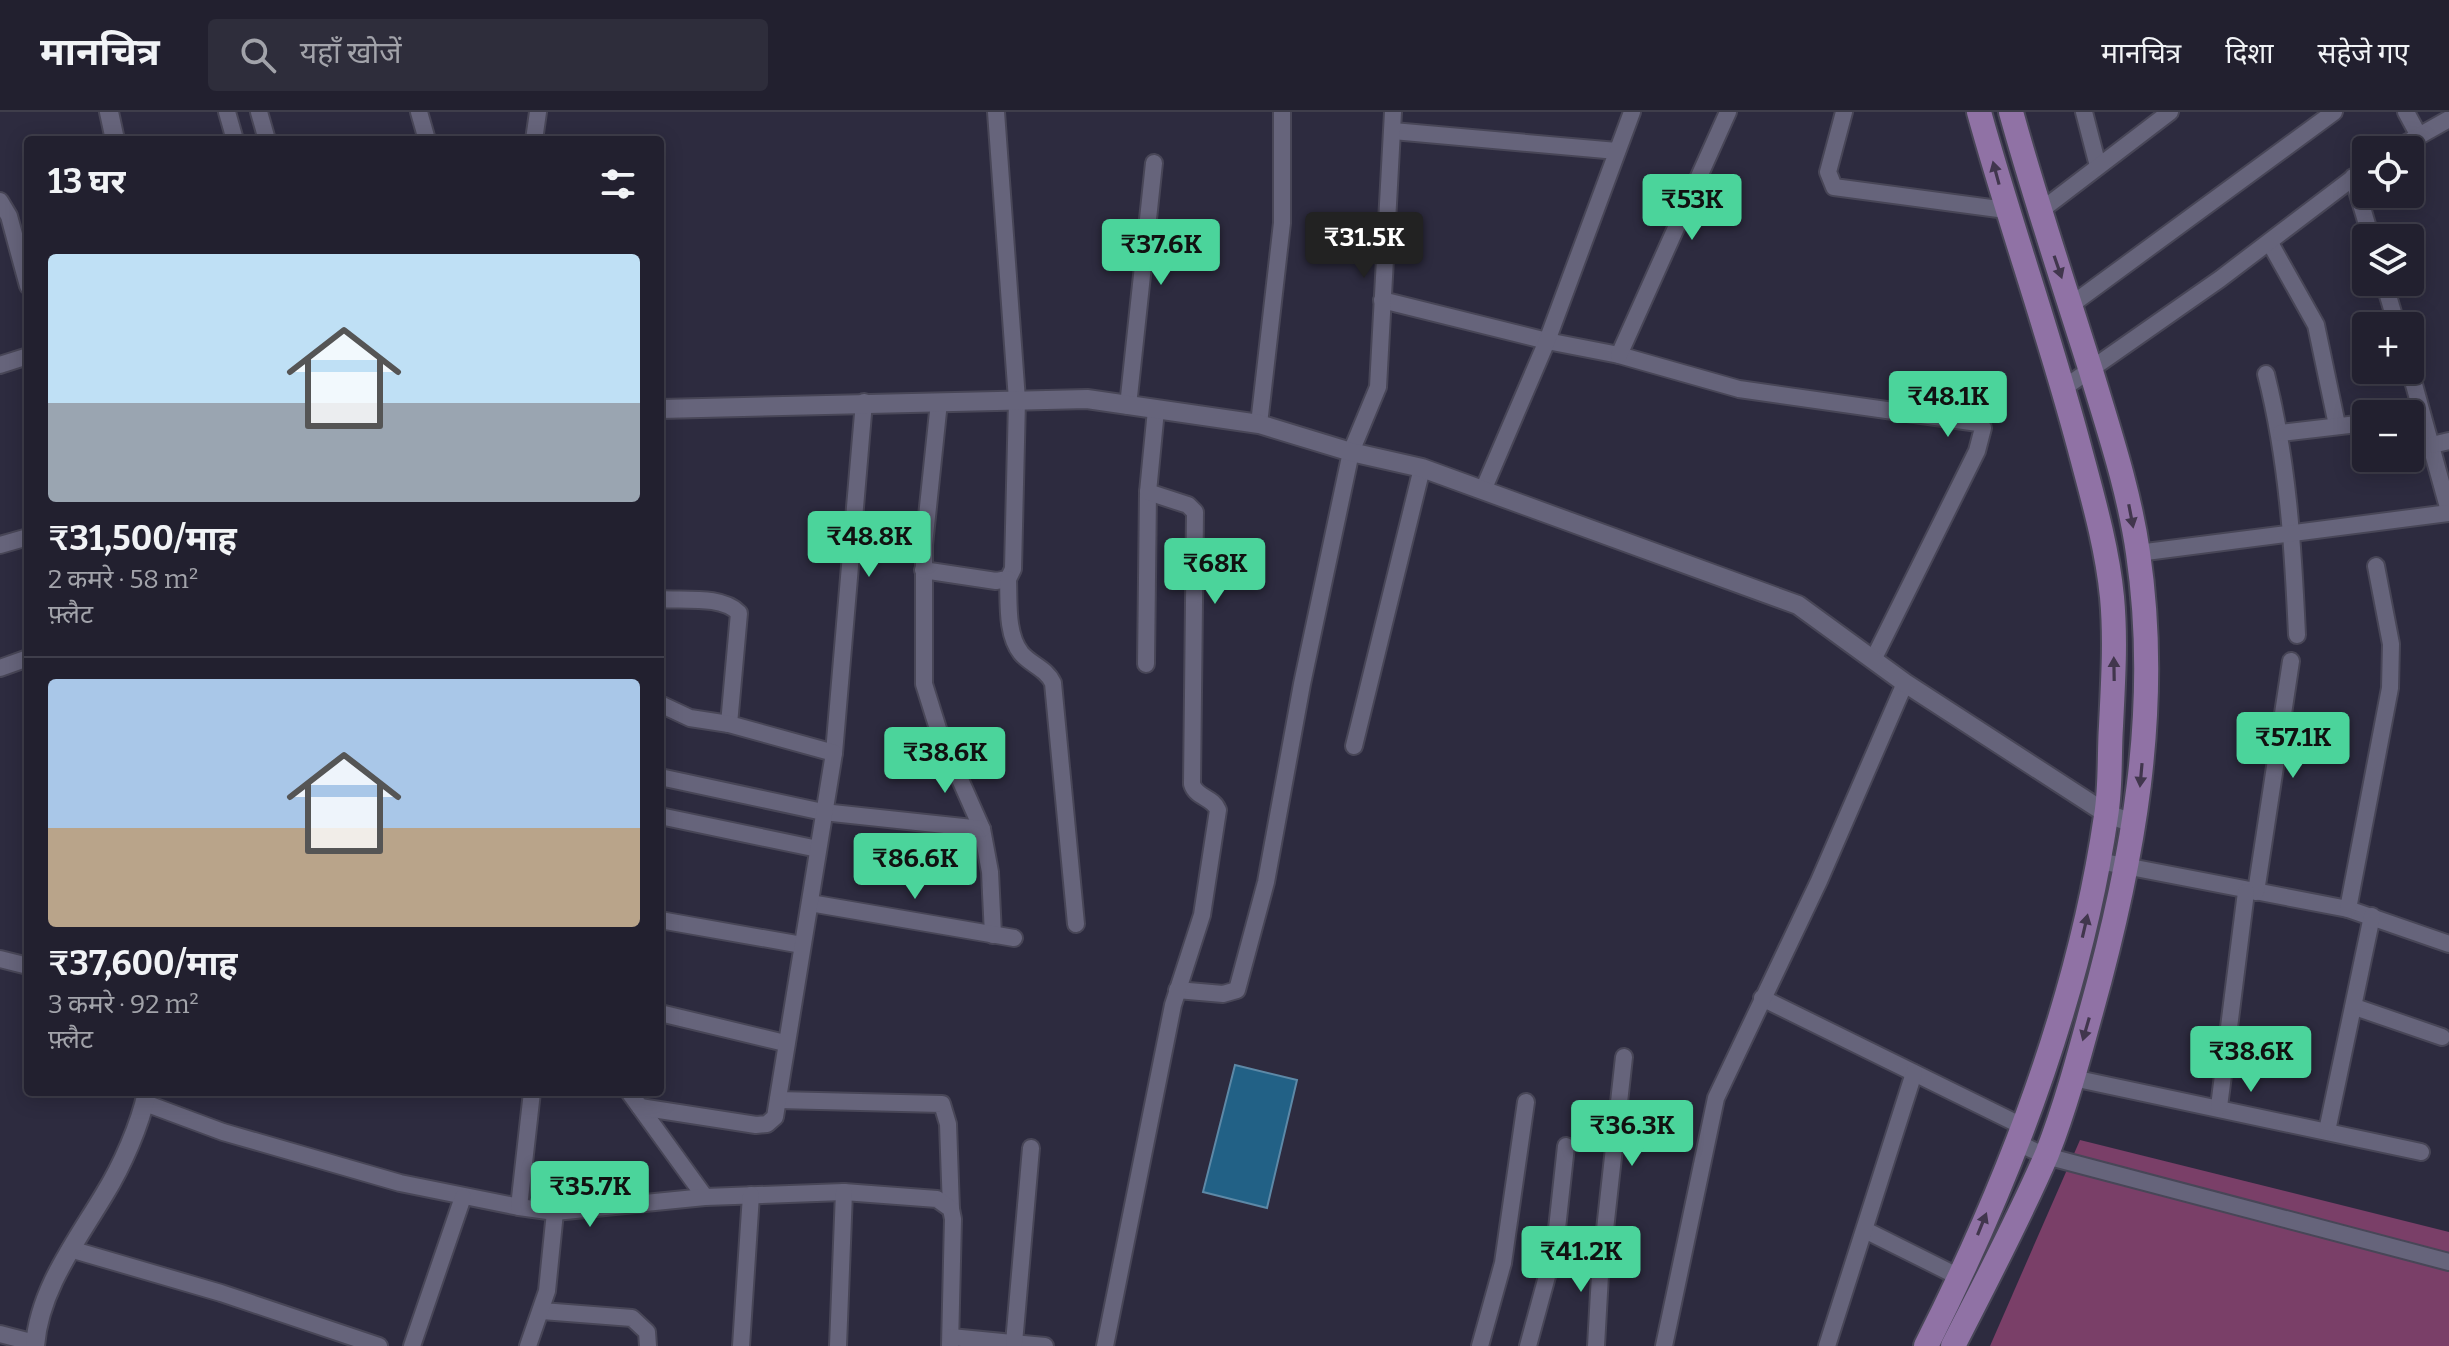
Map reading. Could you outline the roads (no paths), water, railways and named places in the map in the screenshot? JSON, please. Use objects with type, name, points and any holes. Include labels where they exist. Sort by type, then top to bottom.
[{"type":"main road","points":[[1926,1346],[1961,1278],[2045,1069],[2076,965],[2107,814],[2114,678],[2112,596],[2095,505],[2064,388],[2028,268],[2006,210],[1979,112]]},
{"type":"main road","points":[[1953,1346],[2046,1156],[2073,1078],[2136,824],[2145,696],[2145,631],[2138,553],[2121,468],[2039,212],[2011,112]]},
{"type":"street","points":[[109,112],[114,136]]},
{"type":"street","points":[[227,112],[234,136]]},
{"type":"street","points":[[259,112],[266,136]]},
{"type":"street","points":[[419,112],[426,136]]},
{"type":"street","points":[[535,136],[538,112]]},
{"type":"street","points":[[996,112],[1017,400],[1013,569],[1008,579],[1014,641],[1053,683],[1076,924]]},
{"type":"street","points":[[1259,424],[1282,223],[1282,112]]},
{"type":"street","points":[[1177,990],[1231,993],[1241,983],[1266,882],[1302,684],[1351,452],[1378,387],[1393,112]]},
{"type":"street","points":[[1484,488],[1547,341],[1632,112]]},
{"type":"street","points":[[1619,355],[1728,112]]},
{"type":"street","points":[[1844,112],[1828,172],[1834,187],[2006,210]]},
{"type":"street","points":[[2084,112],[2098,166]]},
{"type":"street","points":[[2039,212],[2170,112]]},
{"type":"street","points":[[2071,305],[2334,112]]},
{"type":"street","points":[[2406,112],[2419,136],[2449,119]]},
{"type":"street","points":[[1393,131],[1617,151]]},
{"type":"street","points":[[1128,406],[1154,163]]},
{"type":"street","points":[[2064,388],[2270,243],[2352,178]]},
{"type":"street","points":[[0,201],[9,216],[24,271]]},
{"type":"street","points":[[2270,243],[2316,325],[2337,425]]},
{"type":"street","points":[[1382,300],[1547,341],[1619,355],[1739,389],[1978,423],[1983,428],[1977,451],[1874,658]]},
{"type":"street","points":[[0,365],[24,357]]},
{"type":"street","points":[[2266,374],[2281,433],[2293,532],[2297,635]]},
{"type":"street","points":[[2138,553],[2449,512],[2414,384]]},
{"type":"street","points":[[664,409],[1087,399],[1259,424],[1351,452],[1422,468],[1484,488],[1798,605],[1905,683],[2107,814],[2136,824]]},
{"type":"street","points":[[640,1107],[756,1125],[767,1124],[775,1117],[834,753],[864,402]]},
{"type":"street","points":[[939,402],[923,570],[924,684],[939,732],[982,829],[993,935]]},
{"type":"street","points":[[1146,664],[1148,492],[1156,410]]},
{"type":"street","points":[[2281,433],[2352,424]]},
{"type":"street","points":[[2432,445],[2449,441]]},
{"type":"street","points":[[1354,746],[1422,468]]},
{"type":"street","points":[[1105,1346],[1177,990],[1200,924],[1218,810],[1216,805],[1197,793],[1192,784],[1195,512],[1188,505],[1148,492]]},
{"type":"street","points":[[0,545],[24,538]]},
{"type":"street","points":[[2348,909],[2390,688],[2391,644],[2376,566]]},
{"type":"street","points":[[923,570],[996,581],[1008,579]]},
{"type":"street","points":[[664,599],[722,603],[732,605],[739,613],[729,724]]},
{"type":"street","points":[[0,668],[24,659]]},
{"type":"street","points":[[2219,1107],[2251,892],[2291,661]]},
{"type":"street","points":[[1664,1346],[1716,1098],[1819,881],[1905,683]]},
{"type":"street","points":[[664,706],[690,718],[729,724],[834,753]]},
{"type":"street","points":[[664,778],[823,812],[982,829]]},
{"type":"street","points":[[664,817],[818,849]]},
{"type":"street","points":[[2099,861],[2348,909],[2449,944]]},
{"type":"street","points":[[810,903],[1014,938]]},
{"type":"street","points":[[2327,1131],[2372,916]]},
{"type":"street","points":[[664,921],[802,945]]},
{"type":"street","points":[[0,959],[24,965]]},
{"type":"street","points":[[1762,998],[1914,1073],[2018,1134],[2046,1156],[2449,1262]]},
{"type":"street","points":[[2355,1007],[2442,1037]]},
{"type":"street","points":[[664,1014],[785,1043]]},
{"type":"street","points":[[1596,1346],[1600,1275],[1624,1057]]},
{"type":"street","points":[[1827,1346],[1867,1231],[1914,1073]]},
{"type":"street","points":[[2073,1078],[2421,1152]]},
{"type":"street","points":[[519,1207],[532,1096]]},
{"type":"street","points":[[632,1096],[705,1197]]},
{"type":"street","points":[[0,1334],[35,1344],[45,1298],[70,1249],[107,1192],[146,1098],[223,1132],[400,1183],[555,1212],[705,1197],[844,1192],[937,1199],[951,1209]]},
{"type":"street","points":[[778,1100],[942,1104],[948,1124],[951,1209],[950,1341],[1045,1346]]},
{"type":"street","points":[[1480,1346],[1511,1221],[1526,1102]]},
{"type":"street","points":[[1528,1346],[1555,1247],[1566,1146]]},
{"type":"street","points":[[1014,1343],[1031,1148]]},
{"type":"street","points":[[838,1346],[844,1192]]},
{"type":"street","points":[[741,1346],[751,1195]]},
{"type":"street","points":[[412,1346],[463,1197]]},
{"type":"street","points":[[528,1346],[542,1311],[550,1271],[555,1212]]},
{"type":"street","points":[[1867,1231],[1961,1278]]},
{"type":"street","points":[[1555,1247],[1591,1265],[1600,1275]]},
{"type":"street","points":[[70,1249],[339,1339],[379,1346]]},
{"type":"street","points":[[542,1311],[632,1318],[647,1332],[648,1346]]},
{"type":"water","points":[[1235,1065],[1297,1080],[1267,1208],[1203,1192]]}]
